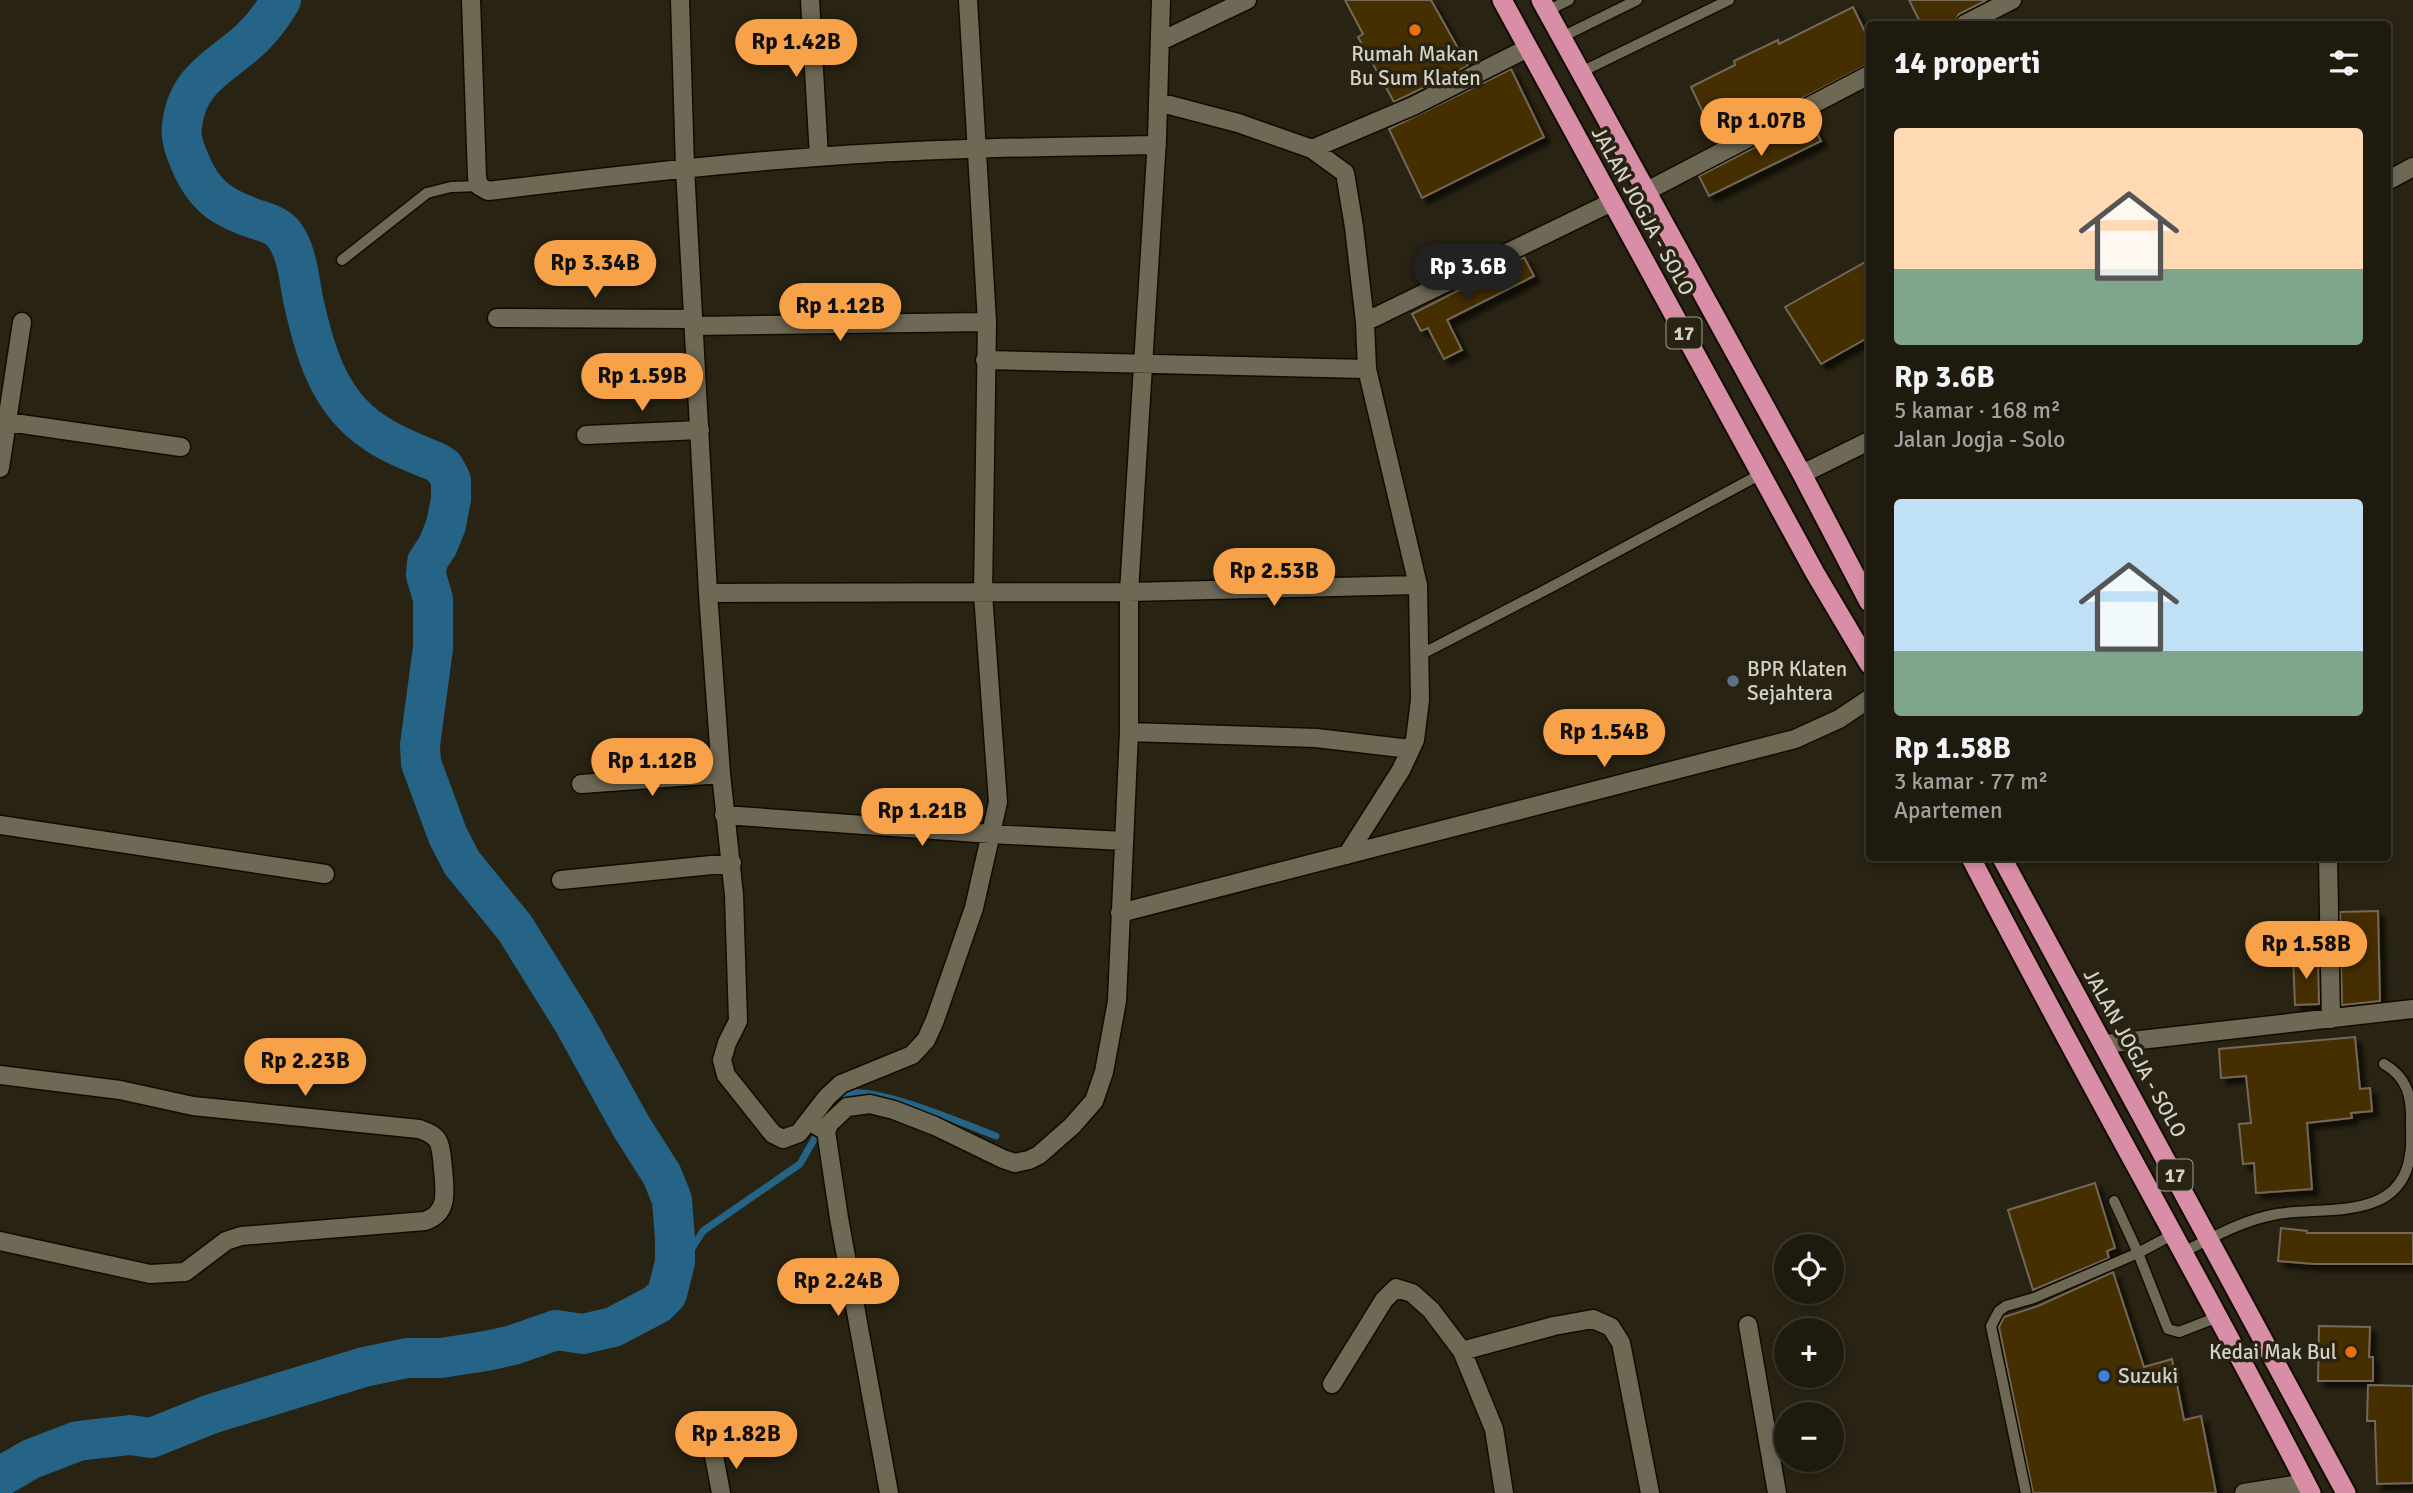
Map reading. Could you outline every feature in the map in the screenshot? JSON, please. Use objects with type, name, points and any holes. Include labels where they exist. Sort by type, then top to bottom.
[{"type":"highway","name":"JALAN JOGJA - SOLO","points":[[1502,0],[1815,573],[1866,659]]},
{"type":"highway","name":"JALAN JOGJA - SOLO","points":[[1544,5],[1802,474],[1866,597]]},
{"type":"highway","name":"17","points":[[1973,861],[2309,1488]]},
{"type":"highway","name":"JALAN JOGJA - SOLO","points":[[2004,861],[2346,1493]]},
{"type":"street","points":[[471,0],[477,177],[480,186],[488,191],[685,168],[818,157],[976,149],[1157,145]]},
{"type":"street","points":[[680,0],[685,168],[708,593],[724,815],[732,863],[738,1021],[722,1060],[726,1075],[773,1134],[783,1139],[830,1123],[847,1107],[870,1104],[935,1126],[1015,1163],[1040,1155],[1072,1126],[1094,1101],[1104,1072],[1117,1001],[1129,732],[1129,592],[1157,145],[1161,0]]},
{"type":"street","points":[[810,0],[818,157]]},
{"type":"street","points":[[889,1493],[839,1218],[818,1126],[841,1084],[912,1055],[926,1040],[974,908],[999,802],[983,594],[987,322],[968,0]]},
{"type":"street","points":[[1161,41],[1247,0]]},
{"type":"street","points":[[1971,21],[2012,0]]},
{"type":"street","points":[[1312,149],[1413,106],[1528,48]]},
{"type":"street","points":[[1647,191],[1866,77]]},
{"type":"street","points":[[1158,102],[1238,123],[1312,149],[1345,173],[1365,322],[1367,369],[1418,585],[1420,655],[1420,700],[1415,740],[1401,770],[1348,855]]},
{"type":"street","points":[[2391,179],[2413,167]]},
{"type":"street","points":[[1365,322],[1612,202]]},
{"type":"street","points":[[497,318],[693,323],[987,322]]},
{"type":"street","points":[[0,468],[3,421],[22,322]]},
{"type":"street","points":[[985,360],[1367,369]]},
{"type":"street","points":[[3,421],[181,447]]},
{"type":"street","points":[[586,435],[700,430]]},
{"type":"street","points":[[1802,474],[1866,442]]},
{"type":"street","points":[[708,593],[983,594],[1418,585]]},
{"type":"street","points":[[1120,913],[1795,739],[1839,719],[1866,701]]},
{"type":"street","points":[[1129,732],[1316,738],[1410,749]]},
{"type":"street","points":[[581,784],[721,774]]},
{"type":"street","points":[[724,815],[1123,841]]},
{"type":"street","points":[[0,825],[325,874]]},
{"type":"street","points":[[2328,861],[2331,1019]]},
{"type":"street","points":[[561,880],[732,863]]},
{"type":"street","points":[[2105,1044],[2413,1009]]},
{"type":"street","points":[[0,1075],[120,1090],[193,1106],[419,1129],[429,1132],[437,1140],[441,1150],[445,1192],[443,1206],[435,1218],[425,1221],[241,1236],[226,1241],[185,1272],[169,1274],[150,1274],[0,1241]]},
{"type":"street","points":[[1332,1384],[1384,1300],[1396,1288],[1412,1293],[1431,1310],[1462,1351],[1494,1429],[1504,1493]]},
{"type":"street","points":[[1462,1351],[1554,1326],[1592,1319],[1611,1328],[1621,1343],[1650,1493]]},
{"type":"street","points":[[1748,1325],[1777,1493]]},
{"type":"street","points":[[714,1456],[721,1493]]},
{"type":"street","points":[[2244,1493],[2309,1488]]},
{"type":"lane","points":[[1544,5],[1569,0]]},
{"type":"lane","points":[[1562,37],[1637,0]]},
{"type":"lane","points":[[1581,72],[1728,0]]},
{"type":"lane","points":[[342,260],[427,192],[451,187],[480,186]]},
{"type":"lane","points":[[1420,655],[1761,474]]},
{"type":"lane","points":[[2183,1252],[2244,1222],[2280,1214],[2349,1209],[2381,1199],[2398,1188],[2410,1157],[2411,1113],[2406,1084],[2396,1071],[2384,1064]]},
{"type":"lane","points":[[2114,1201],[2168,1329],[2179,1332],[2218,1317]]},
{"type":"lane","points":[[2026,1493],[1991,1336],[1994,1317],[2006,1306],[2034,1298],[2138,1253],[2174,1234]]},
{"type":"building","points":[[1345,0],[1431,0],[1468,66],[1394,102],[1358,37],[1363,34]]},
{"type":"building","points":[[1909,0],[1987,0],[1959,14],[1956,21],[1920,21]]},
{"type":"building","points":[[1853,7],[1866,34],[1866,66],[1717,142],[1691,87],[1735,65],[1734,61],[1778,40],[1779,44]]},
{"type":"building","points":[[1511,69],[1544,137],[1422,198],[1389,129]]},
{"type":"building","points":[[1810,119],[1821,141],[1709,196],[1699,176]]},
{"type":"building","points":[[1524,257],[1534,276],[1447,320],[1462,350],[1444,359],[1428,328],[1421,331],[1412,314]]},
{"type":"building","points":[[1866,262],[1866,339],[1821,364],[1785,307]]},
{"type":"building","points":[[2378,911],[2380,1001],[2342,1005],[2340,912]]},
{"type":"building","points":[[2293,957],[2318,957],[2319,1004],[2295,1005]]},
{"type":"building","points":[[2355,1037],[2360,1089],[2370,1088],[2372,1111],[2351,1113],[2352,1118],[2307,1123],[2312,1189],[2256,1193],[2254,1163],[2243,1164],[2239,1124],[2251,1123],[2246,1076],[2221,1078],[2219,1049]]},
{"type":"building","points":[[2095,1183],[2115,1248],[2107,1251],[2109,1258],[2033,1290],[2008,1210]]},
{"type":"building","points":[[2281,1228],[2307,1233],[2413,1233],[2413,1264],[2315,1264],[2278,1261]]},
{"type":"building","points":[[2113,1272],[2144,1367],[2172,1359],[2184,1420],[2201,1416],[2216,1493],[2033,1493],[1999,1327],[2004,1317],[2038,1306]]},
{"type":"building","points":[[2319,1326],[2370,1327],[2369,1357],[2373,1357],[2373,1381],[2318,1381]]},
{"type":"building","points":[[2368,1385],[2413,1386],[2413,1483],[2377,1484],[2375,1421],[2367,1421]]},
{"type":"waterway","points":[[0,1477],[31,1459],[78,1441],[130,1435],[151,1438],[211,1414],[364,1367],[407,1358],[441,1358],[486,1351],[556,1330],[583,1334],[613,1327],[657,1304],[667,1294],[675,1262],[672,1200],[662,1175],[631,1126],[574,1023],[515,928],[462,863],[448,836],[421,763],[420,745],[433,648],[433,599],[426,575],[427,562],[446,525],[451,480],[444,467],[381,437],[358,420],[345,406],[334,390],[318,355],[307,318],[297,264],[288,240],[274,226],[232,210],[215,199],[201,184],[185,149],[182,135],[185,110],[198,85],[256,33],[281,0]]},
{"type":"waterway","points":[[826,1119],[843,1096],[865,1093],[923,1108],[996,1136]]},
{"type":"waterway","points":[[672,1280],[703,1231],[800,1164],[820,1129]]},
{"type":"place","name":"Rumah Makan Bu Sum Klaten","points":[[1415,30]]},
{"type":"place","name":"BPR Klaten Sejahtera","points":[[1733,681]]},
{"type":"place","name":"Kedai Mak Bul","points":[[2351,1352]]},
{"type":"place","name":"Suzuki","points":[[2104,1376]]}]
